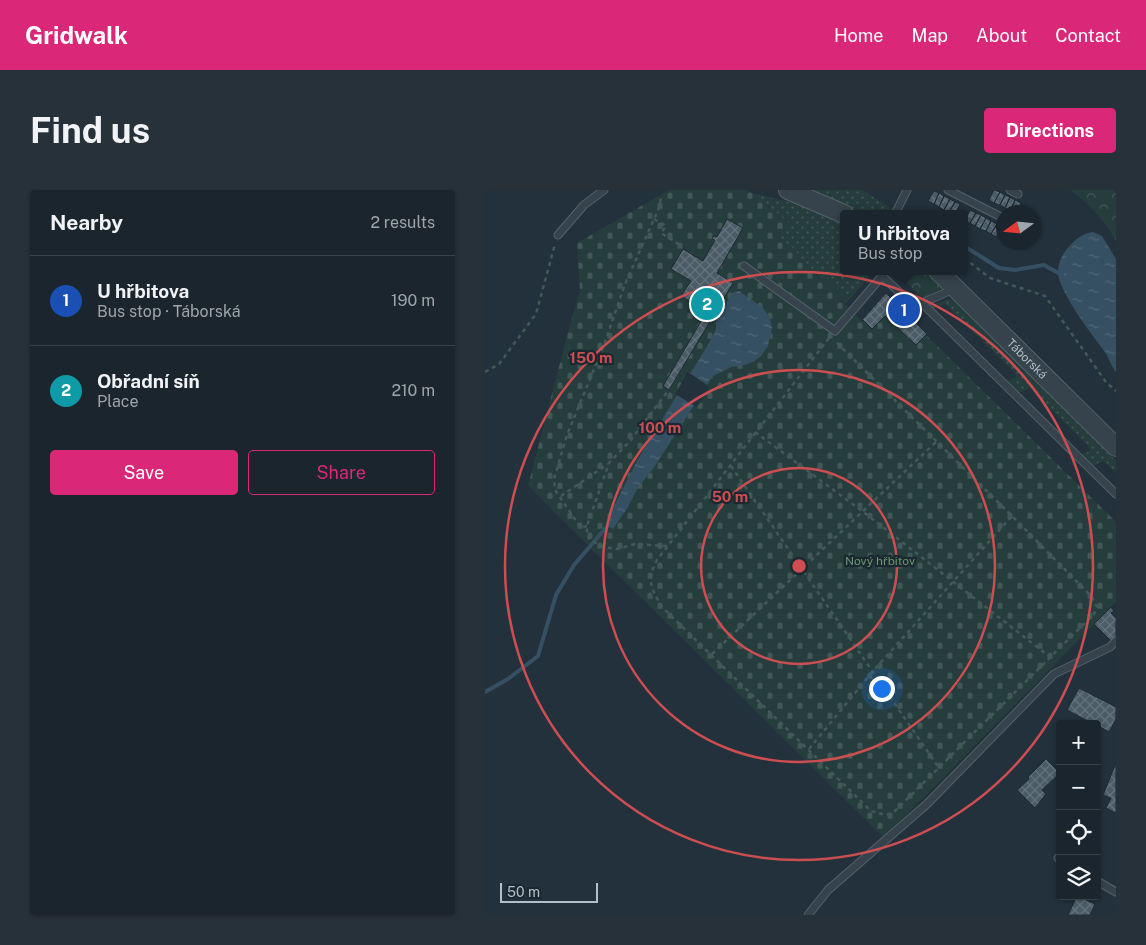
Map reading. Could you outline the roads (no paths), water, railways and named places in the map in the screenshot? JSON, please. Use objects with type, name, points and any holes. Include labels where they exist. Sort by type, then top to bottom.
[{"type":"street","points":[[788,190],[840,212]]},
{"type":"street","name":"Táborská","points":[[943,275],[1116,447]]},
{"type":"lane","points":[[558,235],[584,205],[604,190]]},
{"type":"lane","points":[[897,210],[907,190]]},
{"type":"lane","points":[[948,190],[996,214]]},
{"type":"lane","points":[[1010,190],[1018,194]]},
{"type":"lane","points":[[744,266],[835,331],[882,275]]},
{"type":"lane","points":[[884,275],[911,303],[922,303],[956,288]]},
{"type":"lane","points":[[922,303],[1116,494]]},
{"type":"lane","points":[[808,915],[828,890],[927,804],[1054,674],[1110,647],[1116,641]]},
{"type":"lane","points":[[1101,883],[1116,892]]},
{"type":"water","points":[[1093,232],[1102,236],[1116,259],[1116,372],[1105,352],[1070,301],[1058,272],[1062,256],[1066,250],[1079,237]]},
{"type":"water","points":[[739,291],[763,308],[770,318],[772,328],[768,346],[761,356],[753,362],[731,367],[713,376],[655,466],[637,489],[628,507],[613,529],[608,526],[613,508],[638,459],[709,343],[716,329],[716,321],[732,293]]},
{"type":"waterway","points":[[968,249],[999,268],[1015,270],[1044,265],[1062,275]]},
{"type":"waterway","points":[[485,692],[508,679],[538,656],[556,595],[574,565],[610,523]]},
{"type":"place","name":"Obřadní síň","points":[[707,304]]},
{"type":"place","name":"U hřbitova","points":[[904,310]]},
{"type":"park label","name":"Nový hřbitov","points":[[880,561]]}]
